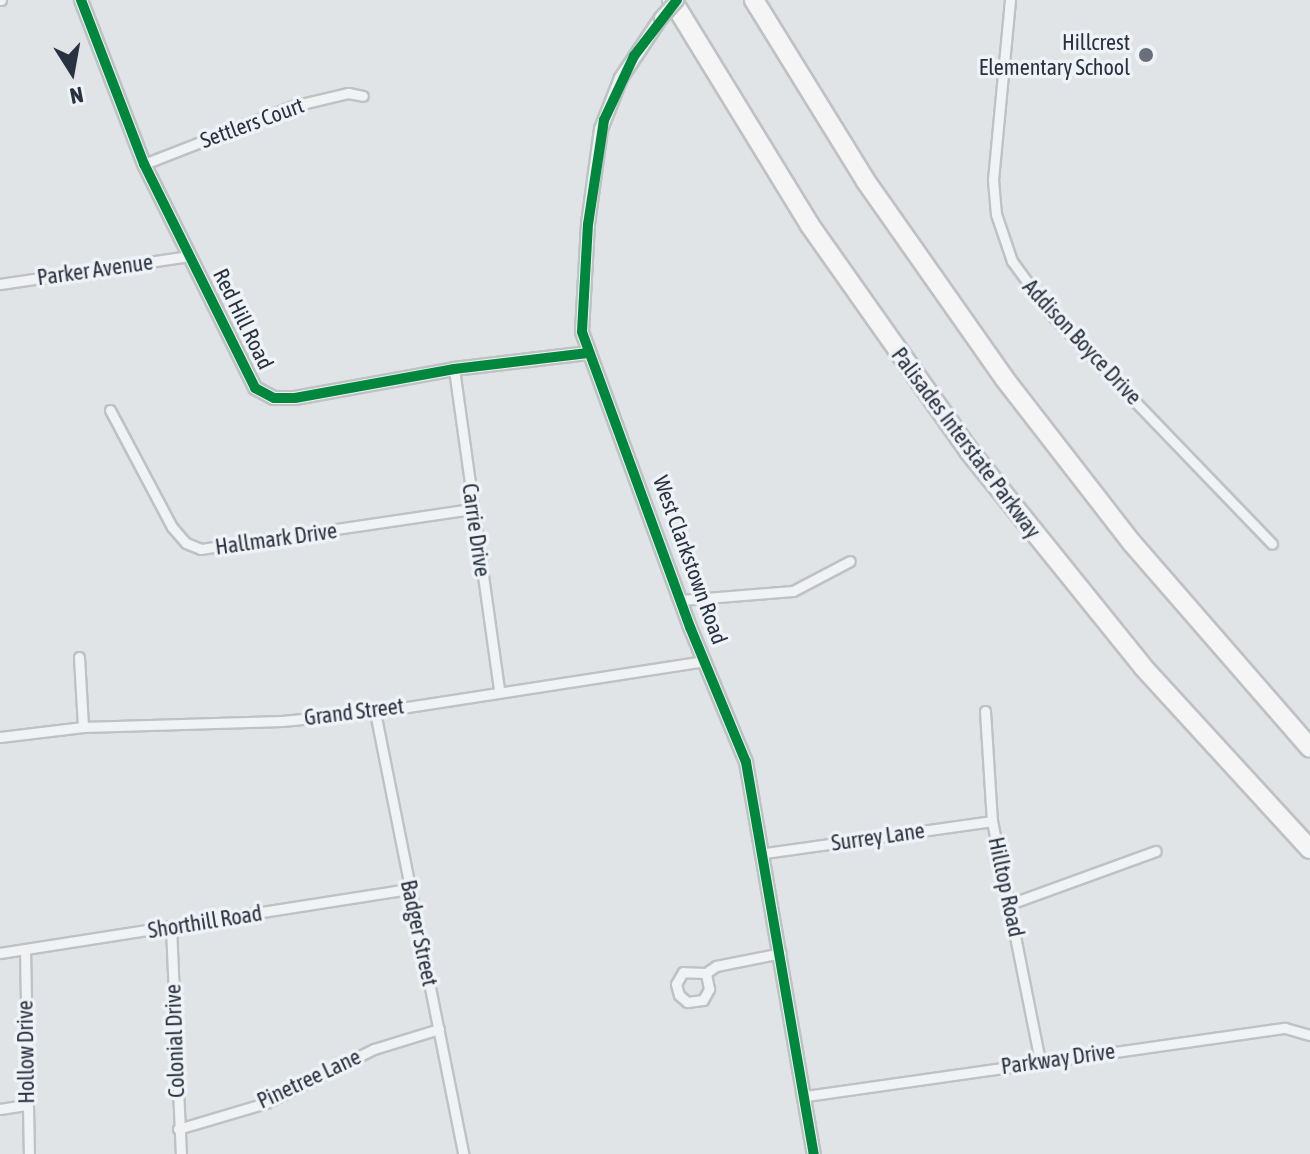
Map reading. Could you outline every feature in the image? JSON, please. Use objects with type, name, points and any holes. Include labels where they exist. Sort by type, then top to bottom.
[{"type":"highway","name":"Palisades Interstate Parkway","points":[[674,0],[816,234],[969,451],[1129,650],[1310,849]]},
{"type":"highway","points":[[754,0],[865,180],[1004,378],[1132,543],[1310,748]]},
{"type":"street","name":"Red Hill Road","points":[[81,0],[144,164],[240,365],[255,388],[274,398],[454,369],[588,353]]},
{"type":"street","name":"West Clarkstown Road","points":[[674,0],[615,90],[599,139],[582,295],[588,353],[639,476],[681,600],[746,762],[765,853],[814,1154]]},
{"type":"street","name":"Addison Boyce Drive","points":[[1010,0],[993,180],[996,214],[1012,261],[1050,313],[1272,544]]},
{"type":"street","name":"Settlers Court","points":[[144,164],[293,106],[348,93],[363,96]]},
{"type":"street","name":"Parker Avenue","points":[[0,284],[190,256]]},
{"type":"street","name":"Carrie Drive","points":[[454,369],[499,690]]},
{"type":"street","name":"Hallmark Drive","points":[[110,410],[172,527],[186,543],[201,549],[472,509]]},
{"type":"street","points":[[681,600],[793,591],[833,574],[850,561]]},
{"type":"street","points":[[79,657],[83,727]]},
{"type":"street","name":"Grand Street","points":[[0,737],[83,727],[282,721],[375,712],[499,690],[705,661]]},
{"type":"street","name":"Hilltop Road","points":[[985,711],[992,821],[1040,1062]]},
{"type":"street","name":"Badger Street","points":[[375,712],[463,1154]]},
{"type":"street","name":"Surrey Lane","points":[[765,853],[992,821]]},
{"type":"street","points":[[1010,904],[1156,851]]},
{"type":"street","name":"Shorthill Road","points":[[0,953],[409,889]]},
{"type":"street","name":"Colonial Drive","points":[[171,927],[181,1154]]},
{"type":"street","name":"Hollow Drive","points":[[25,949],[29,1154]]},
{"type":"street","points":[[706,973],[723,963],[781,953]]},
{"type":"street","name":"Parkway Drive","points":[[806,1096],[1285,1028],[1310,1035]]},
{"type":"street","name":"Pinetree Lane","points":[[178,1129],[266,1103],[374,1049],[439,1029]]},
{"type":"street","points":[[0,1109],[26,1105]]},
{"type":"cycle path","points":[[81,0],[144,164],[255,388],[274,398],[295,398],[454,369],[588,353]]},
{"type":"cycle path","points":[[677,0],[634,56],[604,120],[588,224],[582,332],[690,627],[746,762],[814,1154]]},
{"type":"place","name":"Hillcrest Elementary School","points":[[1146,55]]}]
